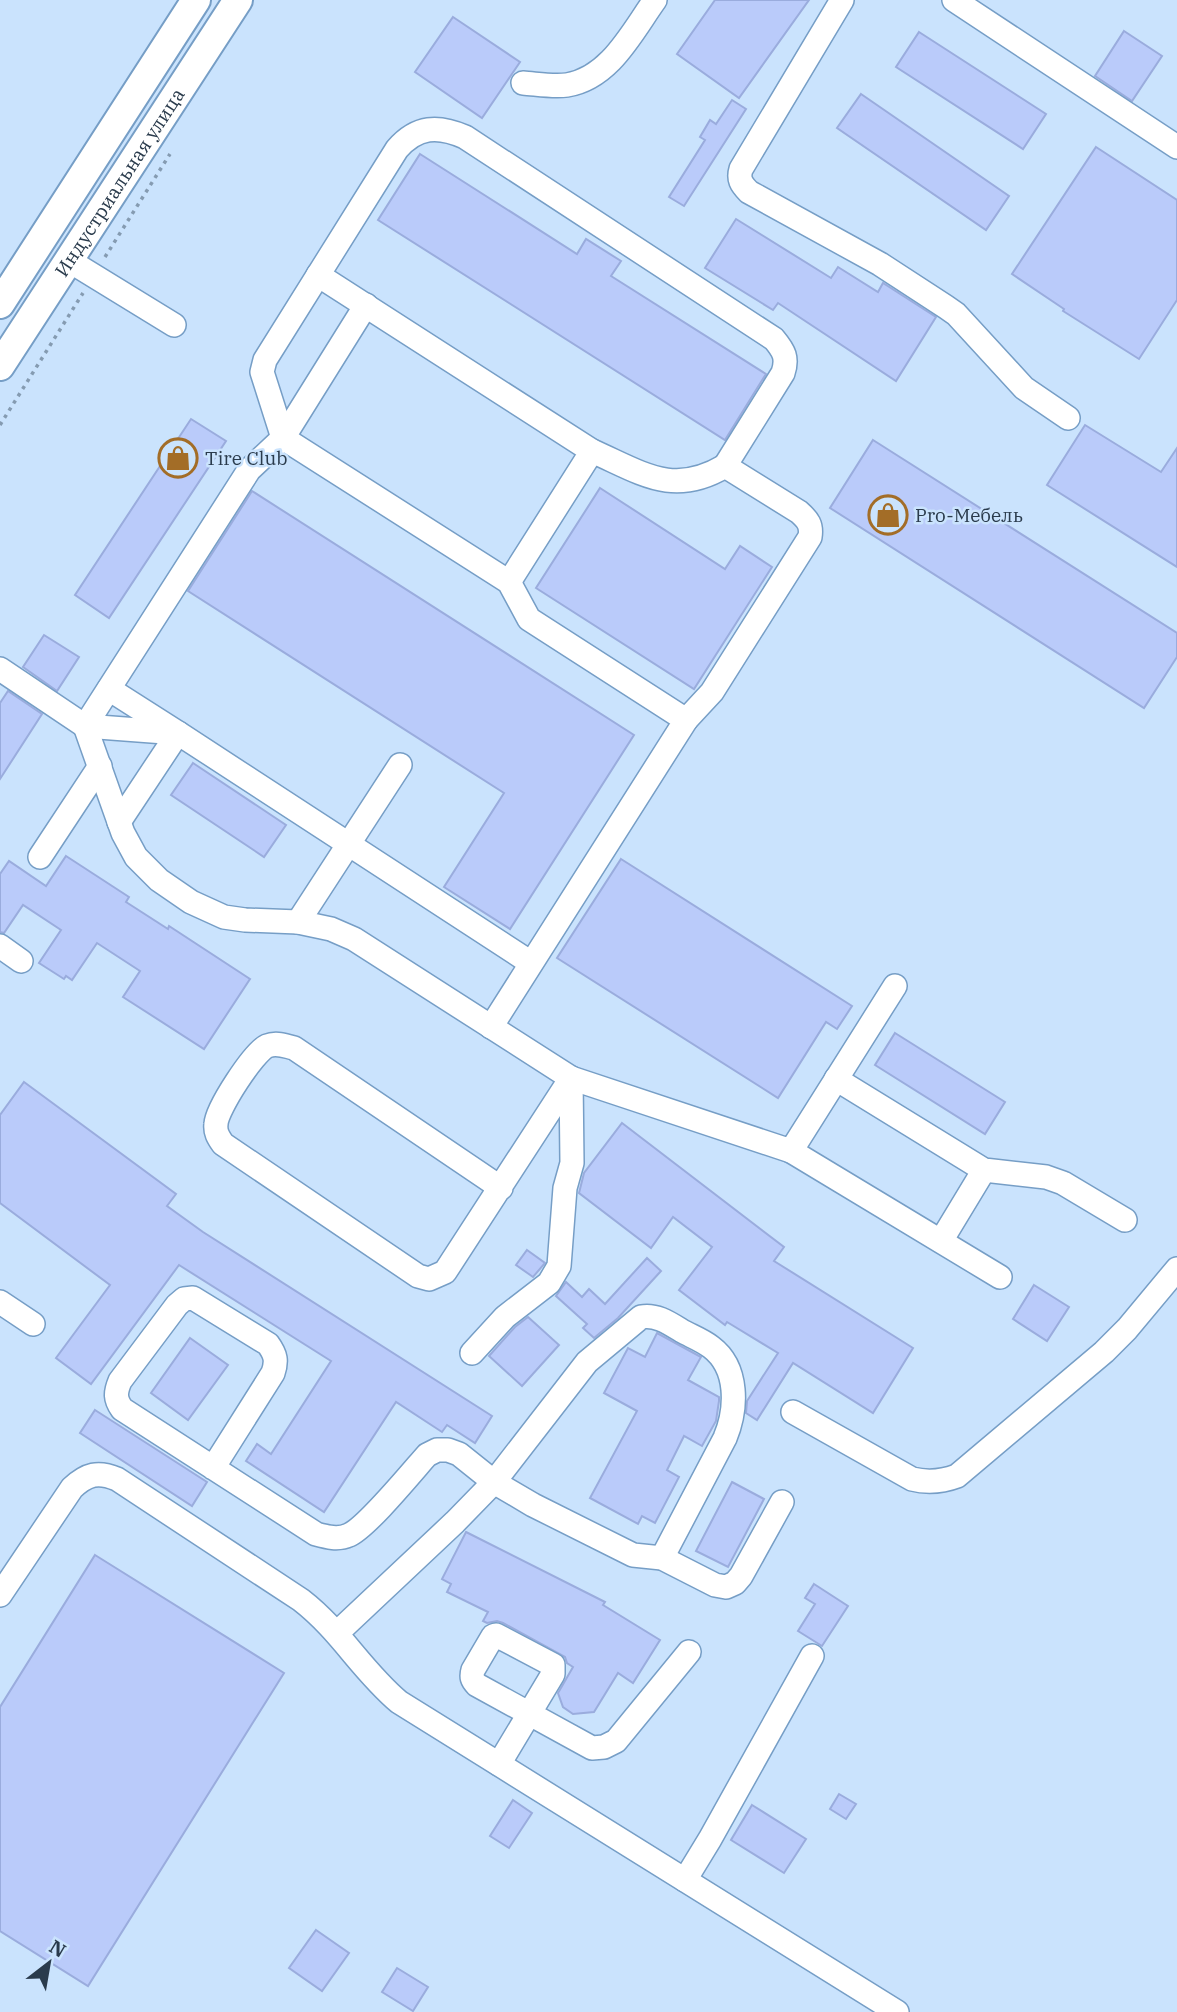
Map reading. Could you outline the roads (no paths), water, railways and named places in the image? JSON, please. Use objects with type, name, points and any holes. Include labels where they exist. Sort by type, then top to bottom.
[{"type":"main road","name":"Индустриальная улица","points":[[0,366],[237,0]]},
{"type":"main road","name":"Индустриальная улица","points":[[0,304],[193,1]]},
{"type":"lane","points":[[523,83],[565,85],[584,80],[601,70],[619,51],[655,0]]},
{"type":"lane","points":[[842,0],[741,169],[739,177],[742,185],[749,192],[880,264],[956,314],[1024,388],[1068,418]]},
{"type":"lane","points":[[954,0],[1177,147]]},
{"type":"lane","points":[[318,275],[592,451],[658,479],[678,482],[708,477],[726,466],[783,373],[787,361],[783,349],[774,339],[465,137],[452,131],[435,129],[407,137],[397,149],[318,275],[265,360],[262,372],[283,439],[509,582],[529,619],[686,720]]},
{"type":"lane","points":[[68,260],[174,325]]},
{"type":"lane","points":[[85,726],[249,470],[283,439],[366,305]]},
{"type":"lane","points":[[509,582],[592,451]]},
{"type":"lane","points":[[491,1027],[686,720],[712,692],[810,537],[811,528],[807,518],[726,466]]},
{"type":"lane","points":[[0,670],[85,726],[178,733]]},
{"type":"lane","points":[[109,689],[531,963]]},
{"type":"lane","points":[[85,726],[119,822],[136,857],[147,871],[191,902],[225,916],[246,920],[298,922],[331,929],[354,939],[571,1078],[791,1151],[1000,1277]]},
{"type":"lane","points":[[119,822],[178,733]]},
{"type":"lane","points":[[298,922],[400,765]]},
{"type":"lane","points":[[40,857],[100,766]]},
{"type":"lane","points":[[0,946],[21,961]]},
{"type":"lane","points":[[791,1151],[895,986]]},
{"type":"lane","points":[[501,1188],[294,1048],[279,1044],[258,1052],[220,1110],[216,1124],[217,1135],[223,1144],[418,1276],[429,1279],[444,1272],[501,1188],[571,1078]]},
{"type":"lane","points":[[472,1353],[505,1317],[549,1283],[559,1266],[565,1188],[572,1163],[571,1078]]},
{"type":"lane","points":[[836,1079],[984,1170],[1046,1177],[1063,1183],[1125,1220]]},
{"type":"lane","points":[[941,1241],[984,1170]]},
{"type":"lane","points":[[793,1412],[912,1479],[925,1482],[944,1481],[957,1476],[1104,1352],[1177,1269]]},
{"type":"lane","points":[[213,1468],[273,1373],[275,1353],[268,1344],[194,1298],[177,1305],[120,1381],[116,1401],[122,1409],[213,1468],[316,1534],[332,1538],[349,1535],[363,1524],[427,1455],[437,1450],[448,1450],[459,1454],[494,1482],[533,1505],[633,1555],[662,1558],[715,1585],[726,1587],[741,1576],[782,1502]]},
{"type":"lane","points":[[0,1303],[33,1324]]},
{"type":"lane","points":[[337,1633],[494,1482],[587,1362],[641,1317],[648,1316],[660,1318],[712,1347],[731,1375],[734,1401],[733,1419],[725,1438],[662,1558]]},
{"type":"lane","points":[[0,1595],[72,1488],[92,1474],[104,1474],[117,1479],[301,1600],[337,1633],[364,1670],[399,1702],[897,2012]]},
{"type":"lane","points":[[499,1764],[530,1714],[592,1748],[604,1747],[616,1741],[689,1652]]},
{"type":"lane","points":[[685,1880],[812,1656]]},
{"type":"place","name":"Tire Club","points":[[178,458]]},
{"type":"place","name":"Pro-Мебель","points":[[888,515]]}]
